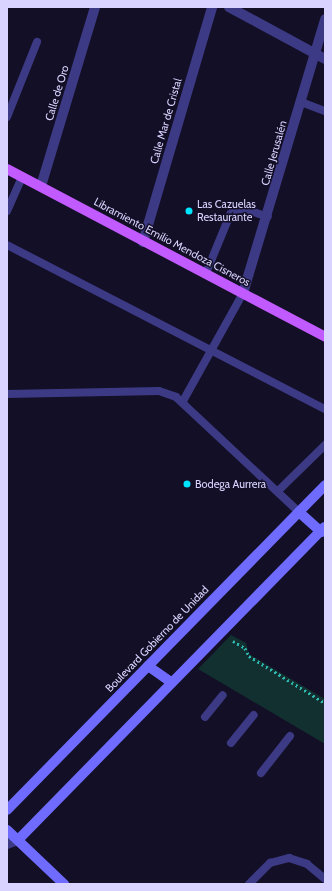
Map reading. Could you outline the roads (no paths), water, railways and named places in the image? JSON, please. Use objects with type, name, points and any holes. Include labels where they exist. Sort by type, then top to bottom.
[{"type":"main road","name":"Libramiento Emilio Mendoza Cisneros","points":[[7,169],[325,337]]},
{"type":"street","name":"Calle de Oro","points":[[41,186],[95,7]]},
{"type":"street","name":"Calle Mar de Cristal","points":[[143,242],[212,7]]},
{"type":"street","points":[[229,7],[325,59]]},
{"type":"street","name":"Calle Jerusalén","points":[[243,293],[268,217],[325,19]]},
{"type":"street","name":"Boulevard Gobierno de Unidad","points":[[7,810],[325,485]]},
{"type":"street","points":[[7,844],[18,840],[323,530],[299,512]]},
{"type":"street","points":[[148,666],[172,683]]},
{"type":"street","points":[[7,830],[64,884]]},
{"type":"lane","points":[[7,117],[36,42]]},
{"type":"lane","points":[[301,102],[325,111]]},
{"type":"lane","points":[[7,212],[22,177]]},
{"type":"lane","points":[[206,273],[232,210],[244,209],[268,217]]},
{"type":"lane","points":[[7,245],[325,409]]},
{"type":"lane","points":[[183,402],[209,349],[243,293]]},
{"type":"lane","points":[[7,394],[159,391],[183,402],[299,512]]},
{"type":"lane","points":[[278,491],[325,445]]},
{"type":"lane","points":[[205,717],[223,695]]},
{"type":"lane","points":[[231,743],[254,715]]},
{"type":"lane","points":[[262,773],[290,736]]},
{"type":"lane","points":[[249,884],[270,863],[289,858],[307,864],[325,879]]},
{"type":"place","name":"Las Cazuelas Restaurante","points":[[189,211]]},
{"type":"place","name":"Bodega Aurrera","points":[[187,484]]}]
